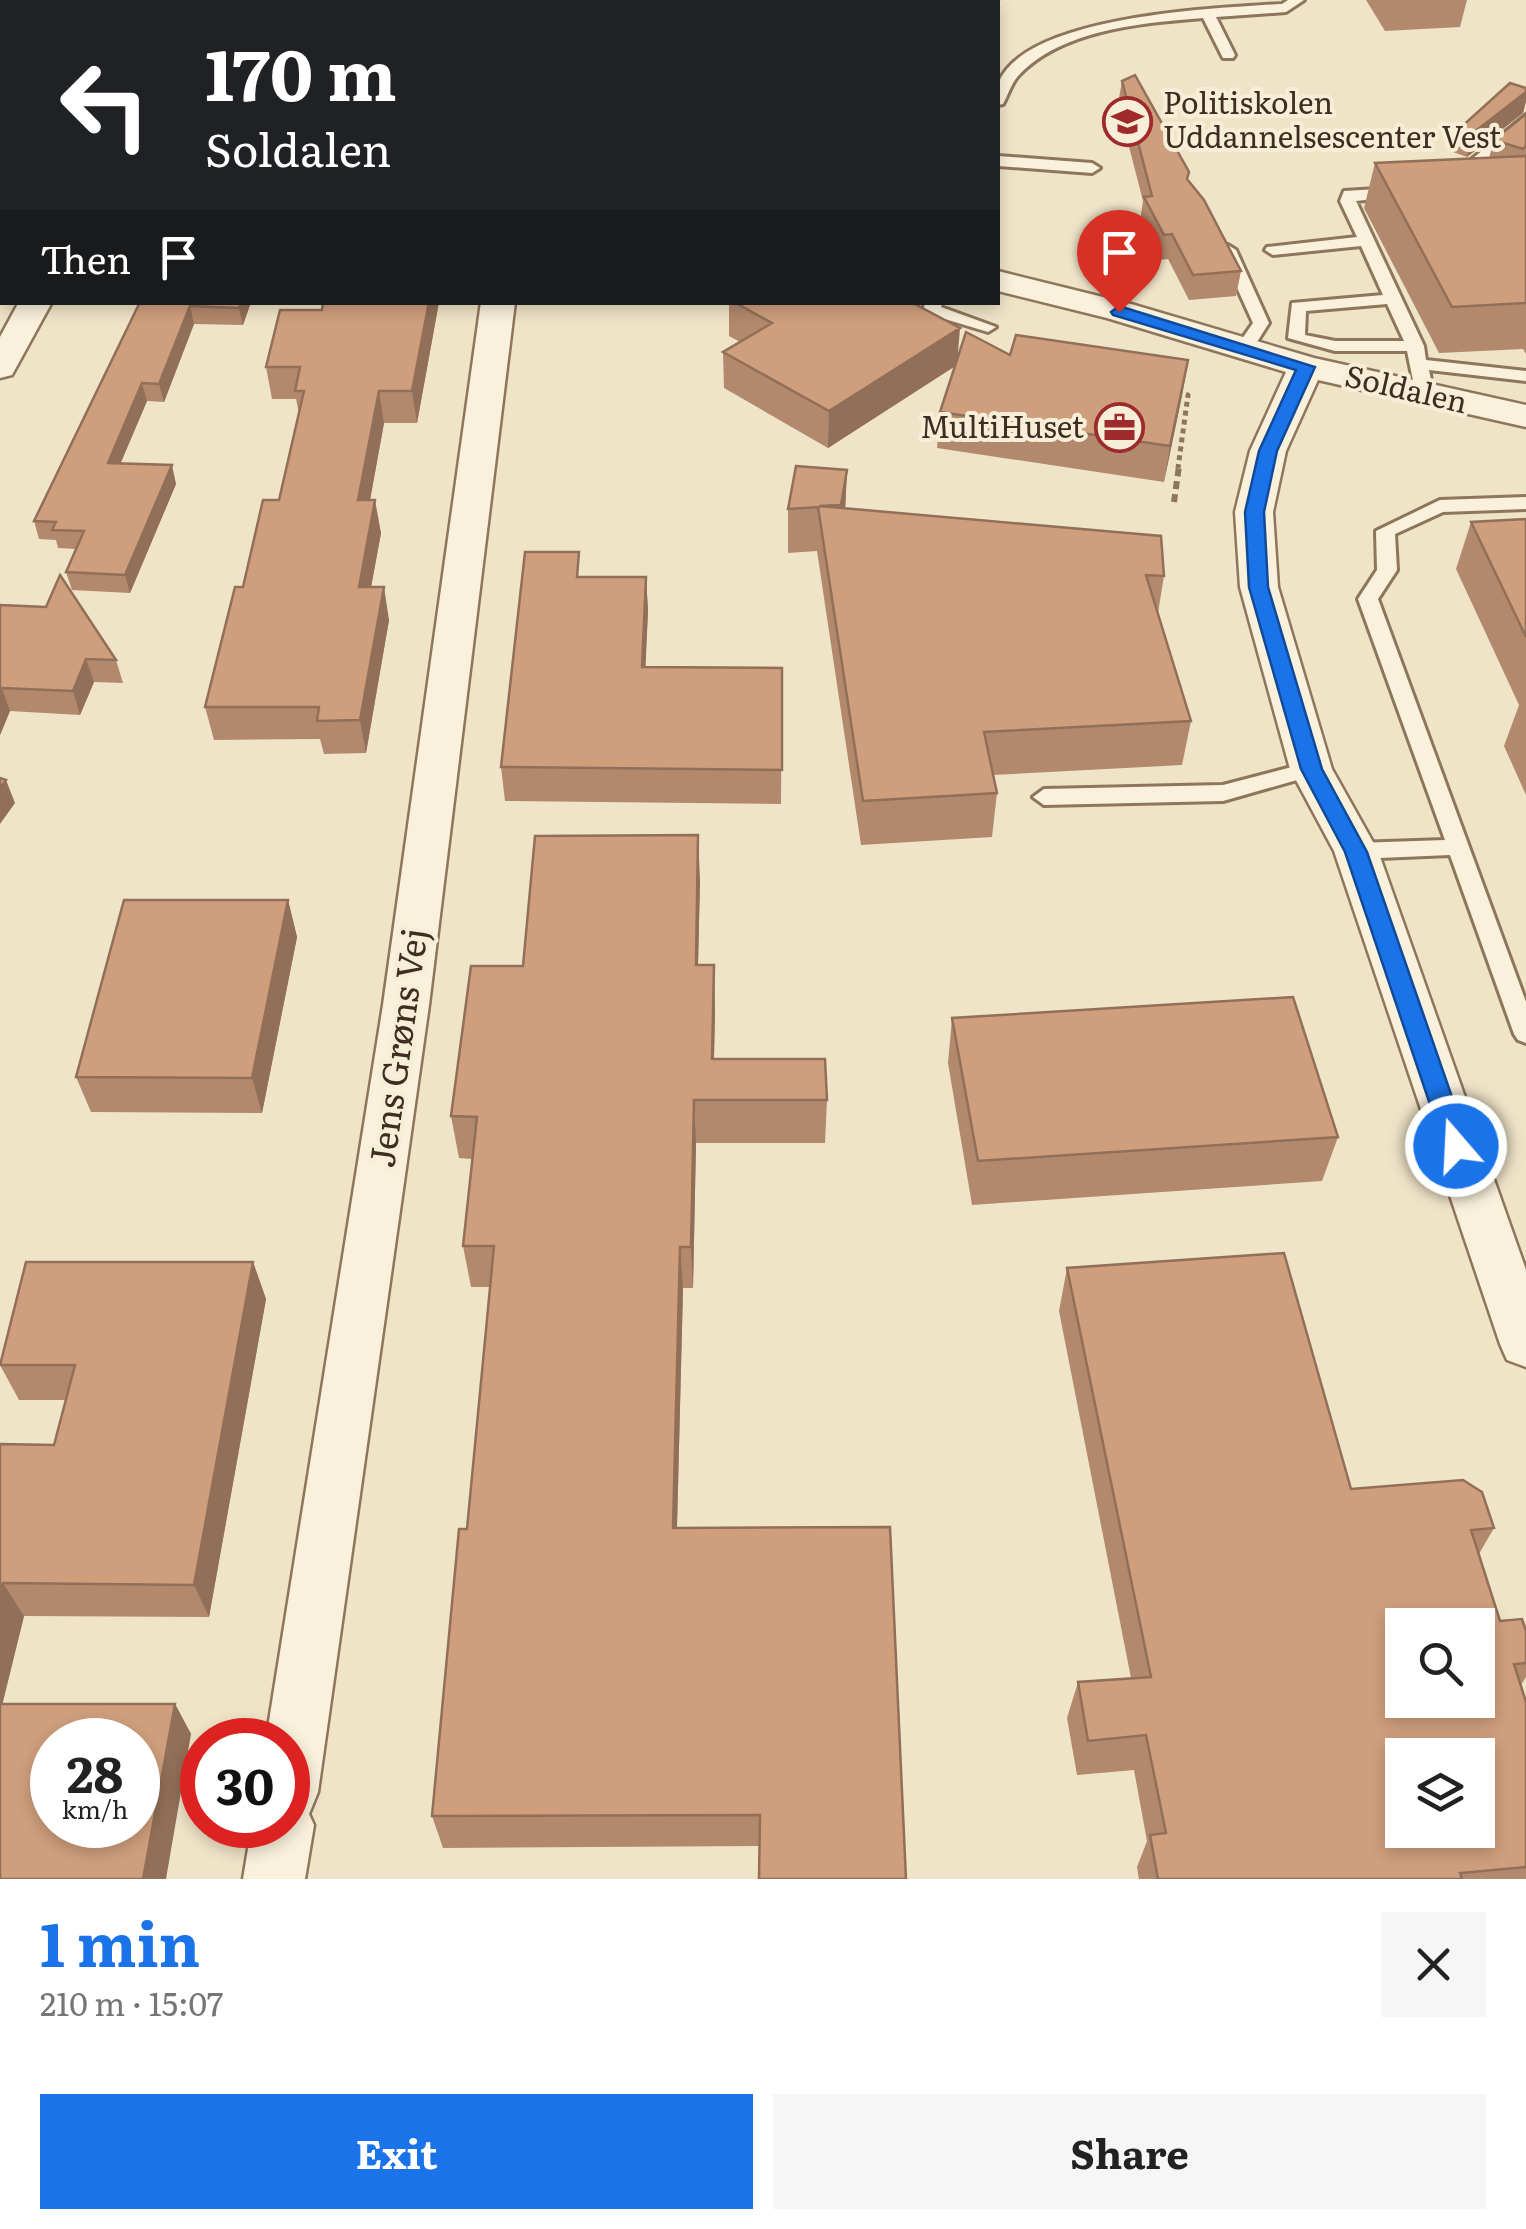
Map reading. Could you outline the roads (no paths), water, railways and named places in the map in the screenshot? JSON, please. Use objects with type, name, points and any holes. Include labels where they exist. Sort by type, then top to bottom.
[{"type":"street","name":"Soldalen","points":[[1000,283],[1306,367],[1420,368],[1526,416]]},
{"type":"street","points":[[0,368],[34,305]]},
{"type":"street","name":"Jens Grøns Vej","points":[[299,1718],[406,1006],[498,305]]},
{"type":"street","points":[[1306,367],[1268,451],[1254,512],[1259,587],[1311,769],[1356,852],[1524,1332]]},
{"type":"street","points":[[274,1879],[279,1848]]},
{"type":"lane","points":[[1182,0],[1190,15]]},
{"type":"lane","points":[[1000,98],[1011,76],[1035,56],[1120,24],[1286,8],[1296,0]]},
{"type":"lane","points":[[1208,14],[1228,55]]},
{"type":"lane","points":[[1467,191],[1445,186],[1526,119]]},
{"type":"lane","points":[[1000,161],[1092,168]]},
{"type":"lane","points":[[1409,187],[1350,194],[1348,201],[1420,368]]},
{"type":"lane","points":[[1221,234],[1262,322],[1244,348]]},
{"type":"lane","points":[[1273,250],[1366,241]]},
{"type":"lane","points":[[1393,299],[1298,307],[1296,338],[1420,368],[1526,376]]},
{"type":"lane","points":[[933,305],[931,309],[988,327]]},
{"type":"lane","points":[[1526,502],[1440,506],[1385,531],[1387,570],[1368,600],[1526,1034]]},
{"type":"lane","points":[[1044,797],[1223,793],[1311,769]]},
{"type":"lane","points":[[1356,852],[1458,847]]},
{"type":"place","name":"Politiskolen Uddannelsescenter Vest","points":[[1128,121]]},
{"type":"place","name":"MultiHuset","points":[[1119,428]]}]
